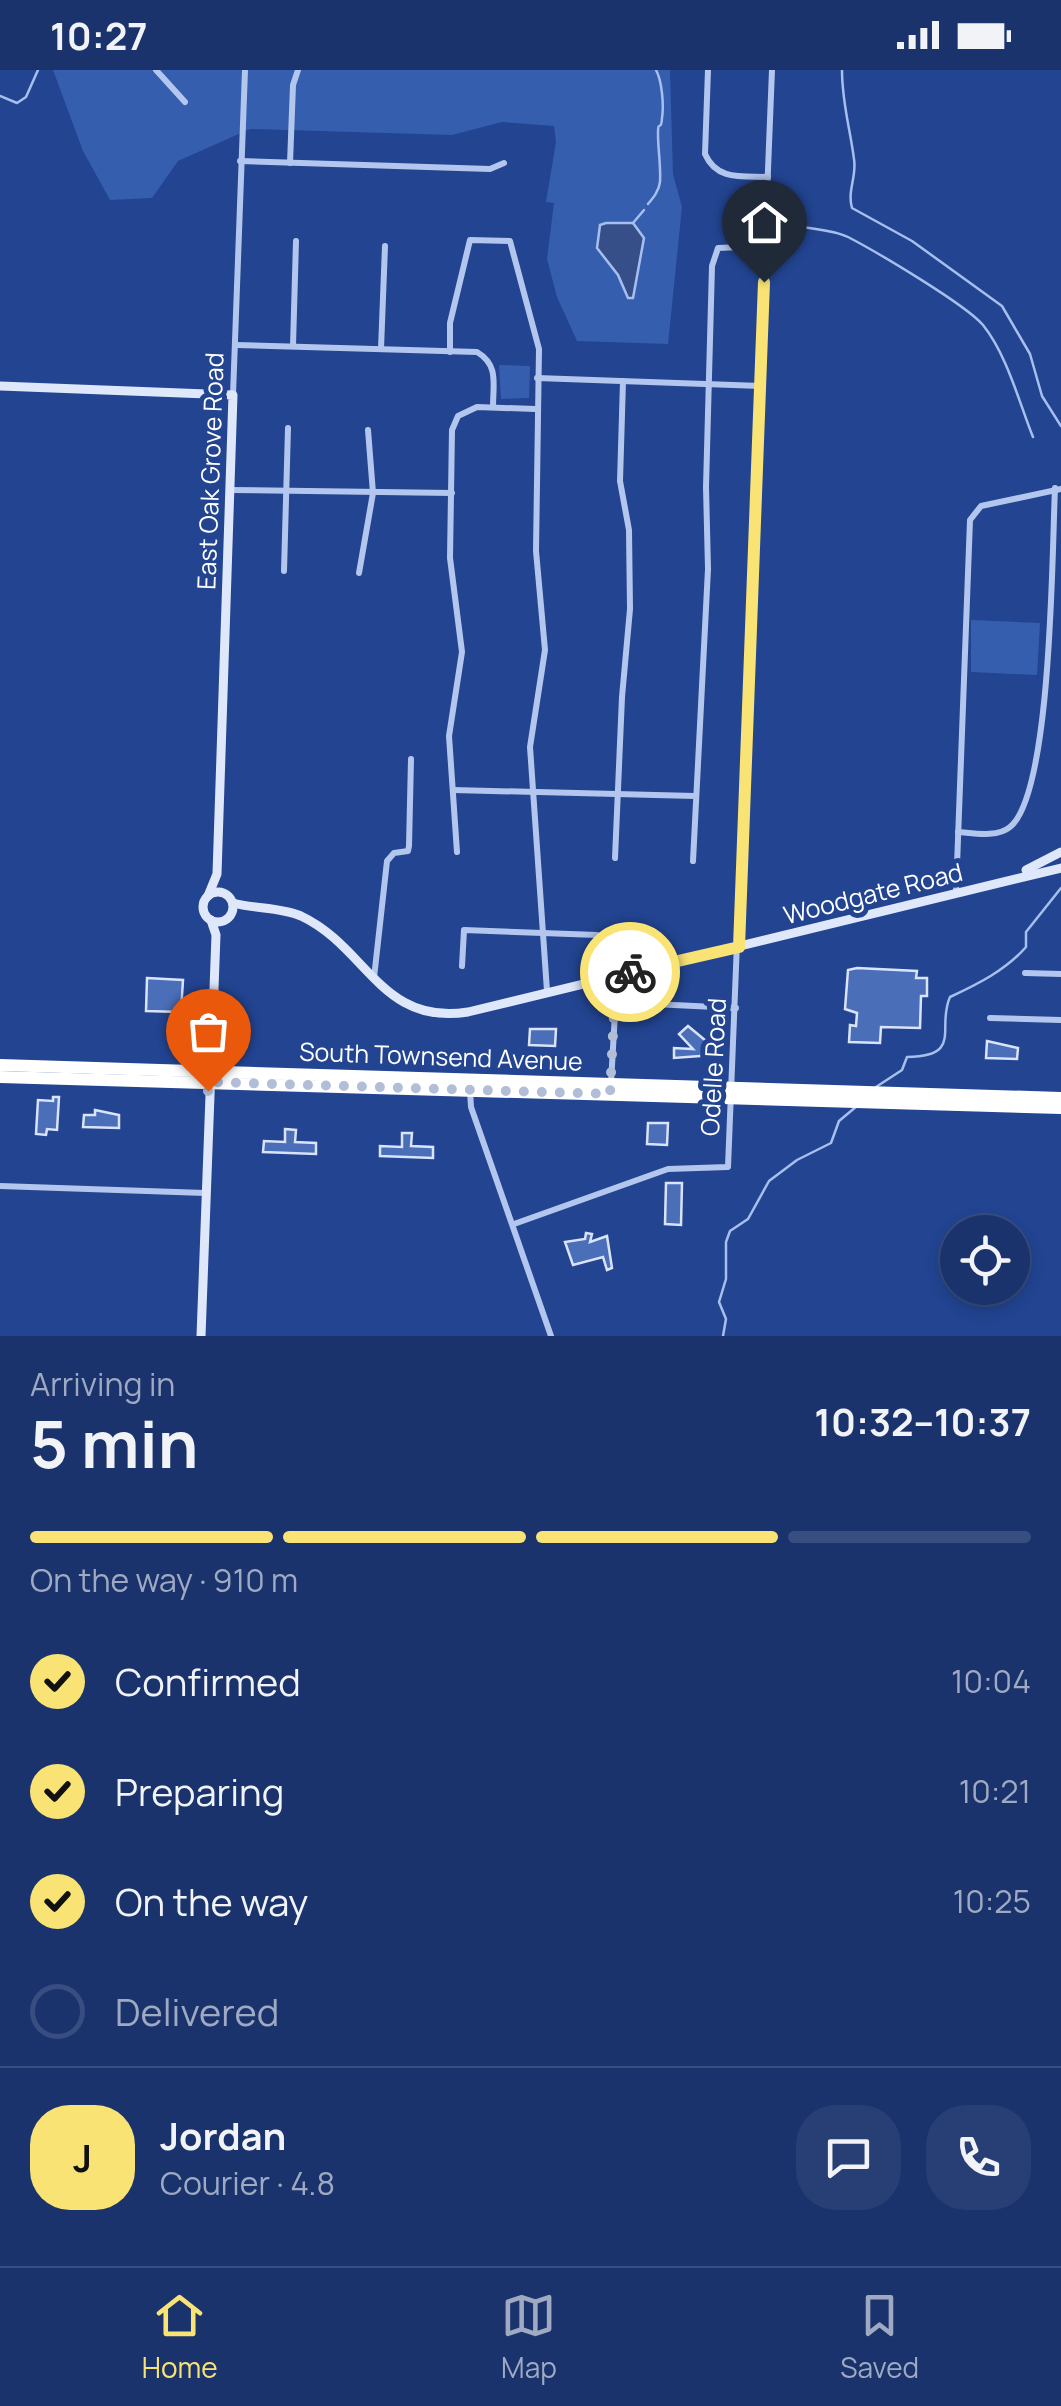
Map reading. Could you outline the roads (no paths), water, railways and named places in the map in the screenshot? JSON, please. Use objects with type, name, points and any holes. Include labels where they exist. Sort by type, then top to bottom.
[{"type":"highway","name":"South Townsend Avenue","points":[[0,1065],[209,1077],[833,1096],[1061,1098]]},
{"type":"highway","name":"South Townsend Avenue","points":[[0,1077],[209,1077]]},
{"type":"highway","name":"South Townsend Avenue","points":[[886,1097],[1061,1108]]},
{"type":"street","points":[[156,70],[185,102]]},
{"type":"street","points":[[164,78],[173,70]]},
{"type":"street","name":"East Oak Grove Road","points":[[222,890],[217,874],[245,70]]},
{"type":"street","points":[[290,163],[293,85],[298,70]]},
{"type":"street","points":[[708,70],[708,162],[714,170],[730,176],[768,177]]},
{"type":"street","name":"Odelle Road","points":[[514,1224],[668,1168],[728,1167],[772,70]]},
{"type":"street","points":[[240,162],[490,169],[504,163]]},
{"type":"street","points":[[450,352],[450,323],[470,240],[510,241],[539,349],[535,409],[536,551],[545,650],[530,747],[547,991]]},
{"type":"street","points":[[293,346],[296,241]]},
{"type":"street","points":[[381,349],[385,246]]},
{"type":"street","points":[[693,860],[708,569],[712,266],[718,248],[766,246]]},
{"type":"street","points":[[235,345],[477,352],[489,359],[494,368],[493,407]]},
{"type":"street","points":[[537,378],[762,386]]},
{"type":"street","points":[[615,858],[630,592],[629,530],[620,481],[622,381]]},
{"type":"street","points":[[0,386],[233,395]]},
{"type":"street","points":[[457,852],[449,736],[462,652],[450,558],[452,430],[458,416],[477,407],[535,409]]},
{"type":"street","points":[[284,572],[288,428]]},
{"type":"street","points":[[359,574],[372,494],[368,430]]},
{"type":"street","points":[[956,892],[958,832],[970,520],[981,506],[1058,489],[1040,743],[1032,788],[1014,825],[1002,833],[958,832]]},
{"type":"street","points":[[230,490],[452,493]]},
{"type":"street","points":[[374,978],[387,861],[394,853],[408,851],[411,760]]},
{"type":"street","points":[[453,790],[695,796]]},
{"type":"street","name":"Woodgate Road","points":[[996,884],[1061,852]]},
{"type":"street","name":"Woodgate Road","points":[[232,908],[260,908],[302,916],[398,1001],[429,1014],[468,1012],[996,884],[1052,867],[1061,868]]},
{"type":"street","name":"East Oak Grove Road","points":[[208,896],[217,874]]},
{"type":"street","points":[[201,1336],[216,936],[204,912],[208,896],[222,890],[232,908],[216,936]]},
{"type":"street","name":"Woodgate Road","points":[[222,890],[260,908]]},
{"type":"street","points":[[211,920],[224,921]]},
{"type":"street","points":[[462,966],[464,930],[597,936]]},
{"type":"street","points":[[1025,973],[1061,974]]},
{"type":"street","points":[[605,979],[614,1013],[610,1089]]},
{"type":"street","points":[[614,1013],[652,1004],[736,1008]]},
{"type":"street","points":[[990,1018],[1061,1020]]},
{"type":"street","points":[[470,1085],[471,1107],[551,1336]]},
{"type":"street","points":[[0,1186],[205,1193]]},
{"type":"waterway","points":[[0,96],[17,103],[26,97],[38,70]]},
{"type":"waterway","points":[[648,204],[660,182],[658,127],[662,122],[663,100],[656,70]]},
{"type":"waterway","points":[[842,70],[855,165],[852,208],[912,241],[1002,306],[1030,354],[1042,396],[1061,426]]},
{"type":"waterway","points":[[633,223],[644,210]]},
{"type":"waterway","points":[[775,218],[848,237],[919,278],[973,316],[999,350],[1033,437]]},
{"type":"waterway","points":[[876,1087],[902,1070],[907,1057],[936,1052],[942,1046],[950,997],[1010,963],[1026,947],[1026,932],[1061,888]]},
{"type":"waterway","points":[[723,1336],[726,1319],[719,1302],[726,1279],[726,1242],[730,1231],[748,1219],[769,1181],[797,1160],[831,1143],[839,1121],[857,1106]]}]
